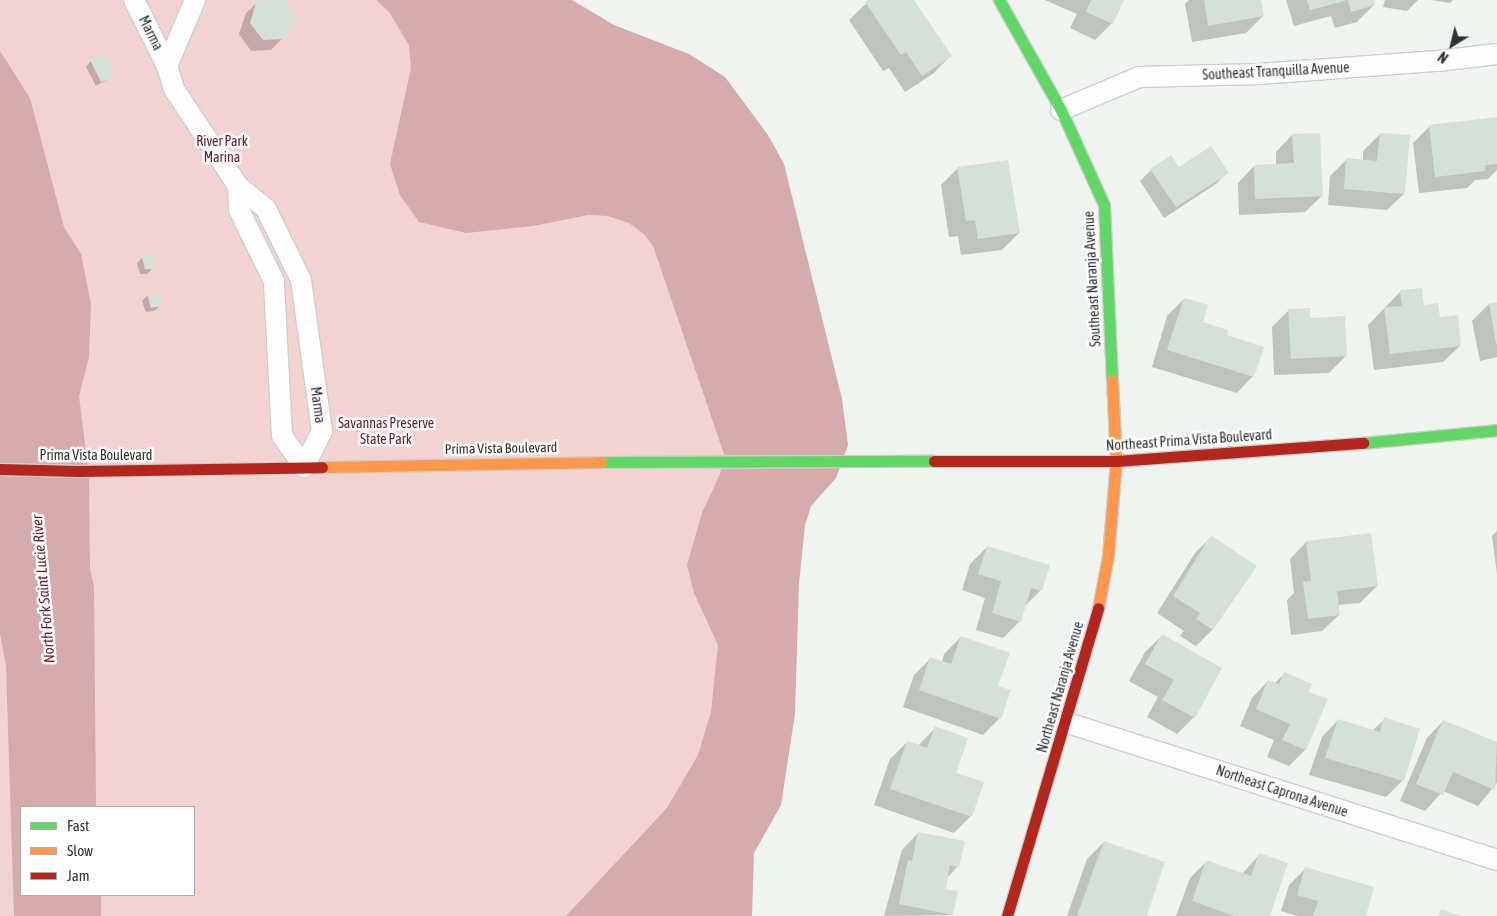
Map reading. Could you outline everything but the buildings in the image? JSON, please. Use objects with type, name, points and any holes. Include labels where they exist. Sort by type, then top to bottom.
[{"type":"main road","name":"Southeast Naranja Avenue","points":[[999,0],[1060,110],[1104,205],[1116,461]]},
{"type":"main road","name":"Northeast Prima Vista Boulevard","points":[[882,461],[1116,461],[1438,438],[1497,430]]},
{"type":"main road","name":"Prima Vista Boulevard","points":[[0,469],[78,471],[688,460],[882,461]]},
{"type":"main road","name":"Northeast Naranja Avenue","points":[[1007,916],[1068,723],[1093,632],[1108,556],[1116,461]]},
{"type":"street","name":"Marma","points":[[134,0],[167,66],[174,89],[238,186],[266,209],[301,280],[322,432],[304,466]]},
{"type":"street","name":"Marma","points":[[167,66],[195,0]]},
{"type":"street","name":"Southeast Tranquilla Avenue","points":[[1060,110],[1139,77],[1259,74],[1438,61],[1497,54]]},
{"type":"street","points":[[238,186],[239,210],[274,281],[282,436],[304,466]]},
{"type":"street","points":[[278,351],[310,347]]},
{"type":"street","name":"Northeast Caprona Avenue","points":[[1068,723],[1497,860]]},
{"type":"green space","name":"Savannas Preserve State Park","points":[[0,0],[476,0],[782,376],[729,760],[657,916],[0,916]]},
{"type":"water","points":[[376,0],[572,0],[614,25],[689,54],[725,77],[768,135],[784,164],[842,399],[848,445],[836,478],[811,506],[805,525],[799,584],[795,714],[781,805],[754,853],[752,916],[566,916],[667,808],[698,755],[711,712],[718,645],[694,593],[687,565],[702,513],[720,474],[724,454],[653,246],[644,234],[629,223],[608,216],[588,215],[533,226],[466,233],[419,222],[400,195],[390,164],[411,68],[409,45],[389,12]]},
{"type":"water","name":"North Fork Saint Lucie River","points":[[0,51],[30,98],[64,227],[81,254],[91,304],[89,357],[79,396],[89,476],[90,568],[94,587],[96,806],[20,806],[20,896],[101,896],[101,916],[14,916],[6,666],[0,634]]},
{"type":"traffic: fast","points":[[999,0],[1061,110],[1104,205],[1112,380]]},
{"type":"traffic: fast","points":[[1363,443],[1497,430]]},
{"type":"traffic: fast","points":[[601,462],[934,461]]},
{"type":"traffic: slow","points":[[1098,608],[1108,556],[1116,461],[1112,380]]},
{"type":"traffic: slow","points":[[322,467],[601,462]]},
{"type":"traffic: jam","points":[[934,461],[1116,461],[1363,443]]},
{"type":"traffic: jam","points":[[0,469],[78,471],[322,467]]},
{"type":"traffic: jam","points":[[1007,916],[1098,608]]},
{"type":"park label","name":"River Park Marina","points":[[222,150]]}]
